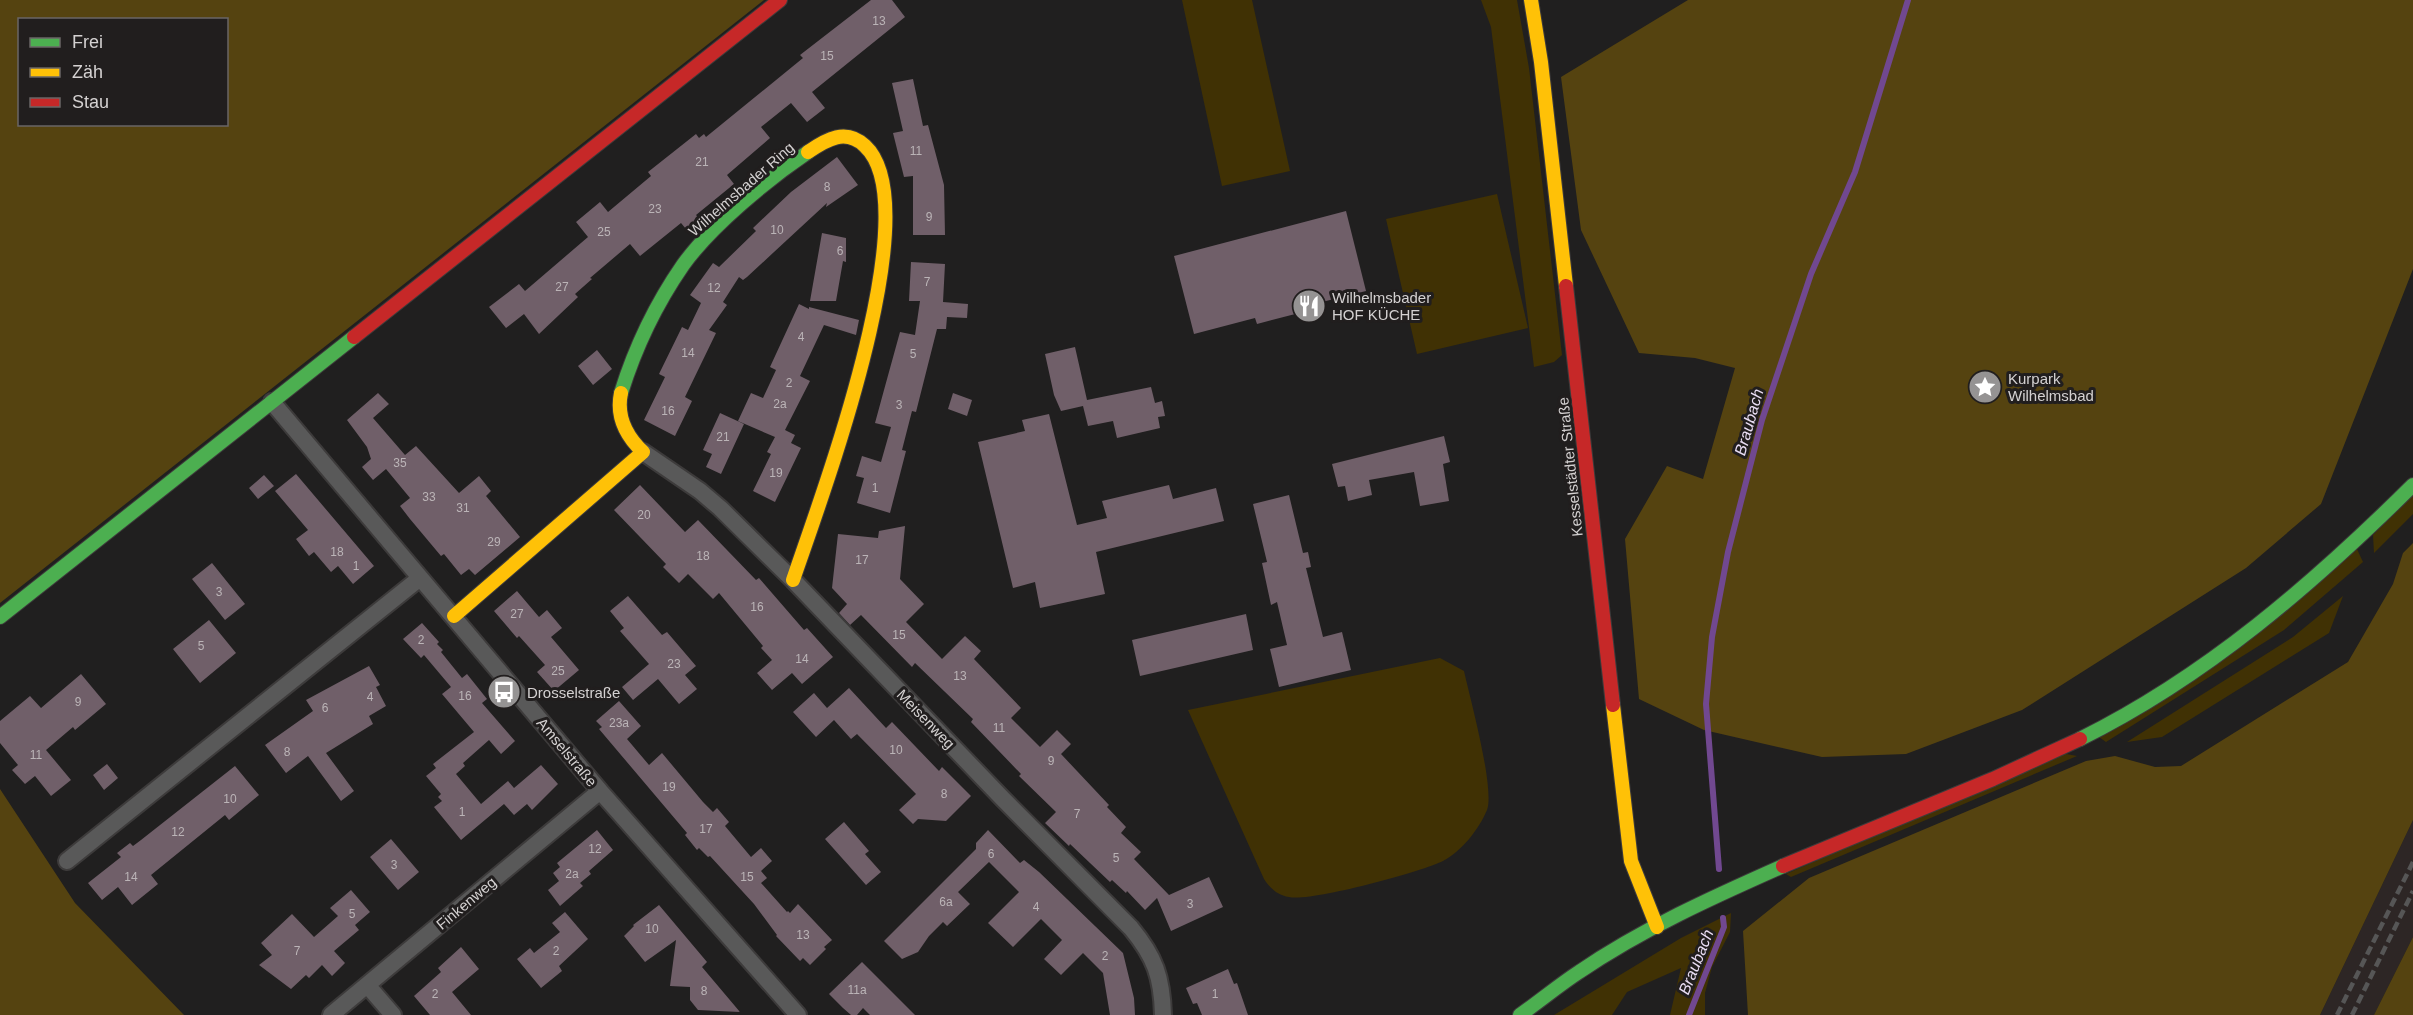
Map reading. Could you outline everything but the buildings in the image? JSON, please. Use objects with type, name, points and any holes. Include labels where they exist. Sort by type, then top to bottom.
[{"type":"street","points":[[0,617],[780,0]]},
{"type":"street","name":"Kesselstädter Straße","points":[[1531,0],[1541,62],[1625,821],[1631,861],[1657,927]]},
{"type":"street","name":"Wilhelmsbader Ring","points":[[644,452],[630,441],[624,428],[619,405],[620,396],[650,324],[684,264],[714,231],[759,190],[815,146],[834,137],[849,136],[860,141],[875,157],[880,167],[883,192],[885,219],[878,297],[858,380],[793,580]]},
{"type":"street","name":"Amselstraße","points":[[272,402],[600,790],[798,1015]]},
{"type":"street","points":[[454,616],[644,452]]},
{"type":"street","name":"Meisenweg","points":[[644,452],[700,491],[720,508],[793,580],[1003,799],[1131,928],[1147,947],[1156,966],[1162,992],[1163,1015]]},
{"type":"street","points":[[1520,1015],[1561,983],[1657,927],[1749,882],[2062,749],[2146,702],[2213,659],[2302,590],[2365,534],[2413,485]]},
{"type":"street","points":[[67,861],[420,578]]},
{"type":"street","name":"Finkenweg","points":[[331,1015],[600,790]]},
{"type":"street","points":[[368,986],[393,1015]]},
{"type":"shaded area","points":[[0,0],[764,0],[0,603]]},
{"type":"shaded area","points":[[1182,0],[1252,0],[1290,171],[1222,186]]},
{"type":"shaded area","points":[[1481,0],[1517,0],[1529,68],[1562,355],[1554,362],[1534,367],[1491,27]]},
{"type":"shaded area","name":"Kurpark Wilhelmsbad","points":[[1688,0],[2413,0],[2413,269],[2321,504],[2246,568],[2022,710],[1906,754],[1822,757],[1704,730],[1639,699],[1625,539],[1667,466],[1703,479],[1735,368],[1695,358],[1639,353],[1581,230],[1561,77]]},
{"type":"shaded area","points":[[1497,194],[1528,328],[1417,354],[1386,219]]},
{"type":"shaded area","points":[[2413,494],[2413,514],[2374,553],[2373,535]]},
{"type":"shaded area","points":[[2413,543],[2413,820],[2320,1015],[1748,1015],[1743,931],[1809,878],[2086,761],[2115,756],[2155,767],[2181,766],[2348,662],[2393,584],[2403,553]]},
{"type":"shaded area","points":[[2357,549],[2363,562],[2284,630],[2106,742],[2099,737]]},
{"type":"shaded area","points":[[2343,596],[2329,633],[2162,737],[2127,742],[2293,637]]},
{"type":"shaded area","points":[[1440,658],[1464,671],[1481,743],[1489,799],[1487,810],[1475,832],[1457,851],[1443,861],[1390,879],[1342,891],[1301,897],[1289,897],[1274,891],[1264,879],[1188,710]]},
{"type":"shaded area","points":[[2061,753],[2077,756],[1791,877],[1786,874]]},
{"type":"shaded area","points":[[0,789],[75,903],[184,1015],[0,1015]]},
{"type":"shaded area","points":[[2413,820],[2413,937],[2374,1015],[2320,1015]]},
{"type":"shaded area","points":[[1731,913],[1730,932],[1712,967],[1705,993],[1705,1015],[1670,1015],[1681,968],[1627,992],[1612,1015],[1554,1015],[1681,938]]},
{"type":"shaded area","points":[[2413,937],[2413,1015],[2374,1015]]},
{"type":"waterway","name":"Braubach","points":[[1719,869],[1706,704],[1712,637],[1728,552],[1762,420],[1811,274],[1855,172],[1908,0]]},
{"type":"waterway","name":"Braubach","points":[[1689,1015],[1724,927],[1723,918]]},
{"type":"railway","points":[[2337,1015],[2413,862]]},
{"type":"railway","points":[[2352,1015],[2413,891]]},
{"type":"traffic: fast","points":[[621,393],[647,327],[683,265],[724,219],[808,152]]},
{"type":"traffic: fast","points":[[0,617],[354,337]]},
{"type":"traffic: fast","points":[[2080,739],[2172,687],[2257,626],[2337,558],[2413,485]]},
{"type":"traffic: fast","points":[[1520,1015],[1603,956],[1704,902],[1783,866]]},
{"type":"traffic: slow","points":[[1531,0],[1541,62],[1566,286]]},
{"type":"traffic: slow","points":[[793,580],[845,425],[864,357],[878,290],[885,229],[882,179],[865,146],[851,138],[836,137],[808,152]]},
{"type":"traffic: slow","points":[[454,616],[643,452],[627,433],[621,418],[621,393]]},
{"type":"traffic: slow","points":[[1613,705],[1631,861],[1657,927]]},
{"type":"traffic: jam","points":[[354,337],[780,0]]},
{"type":"traffic: jam","points":[[1566,286],[1613,705]]},
{"type":"traffic: jam","points":[[1783,866],[1993,779],[2080,739]]},
{"type":"place","name":"Wilhelmsbader HOF KÜCHE","points":[[1309,306]]},
{"type":"place","name":"Kurpark Wilhelmsbad","points":[[1985,387]]},
{"type":"place","name":"Drosselstraße","points":[[504,692]]}]
